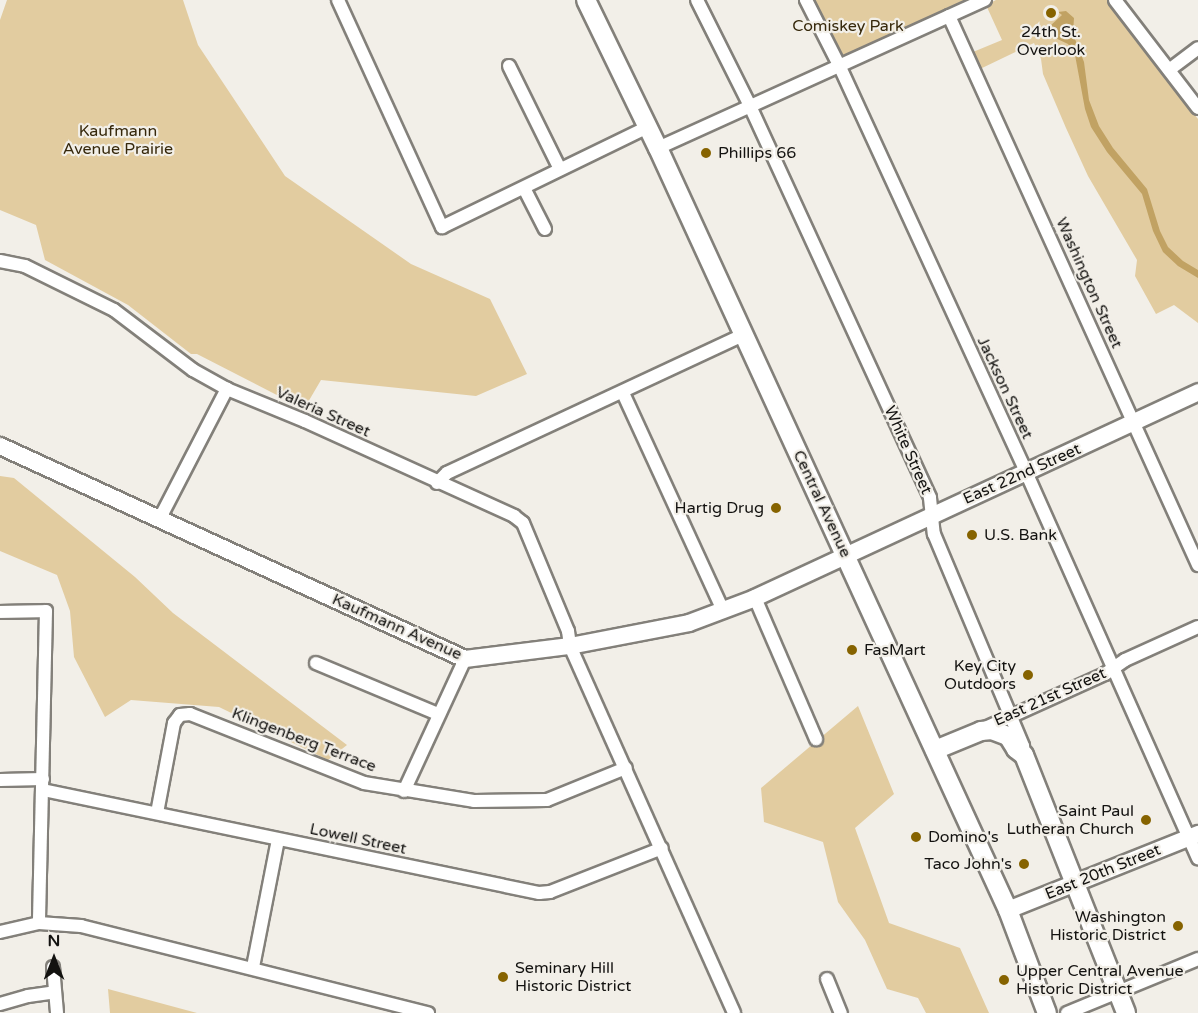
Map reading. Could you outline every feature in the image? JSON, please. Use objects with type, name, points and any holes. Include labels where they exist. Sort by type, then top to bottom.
[{"type":"main road","name":"Central Avenue","points":[[586,0],[658,148],[1008,910],[1047,1013]]},
{"type":"main road","name":"East 22nd Street","points":[[845,556],[1198,392]]},
{"type":"main road","name":"Kaufmann Avenue","points":[[0,446],[465,659],[570,646],[689,623],[754,598],[845,556]]},
{"type":"main road","name":"East 21st Street","points":[[934,750],[981,731]]},
{"type":"main road","points":[[981,731],[1001,732],[1024,755]]},
{"type":"main road","name":"White Street","points":[[1024,755],[1126,1013]]},
{"type":"main road","name":"East 20th Street","points":[[1008,910],[1194,835]]},
{"type":"street","points":[[338,0],[442,227],[648,128]]},
{"type":"street","name":"White Street","points":[[697,0],[750,106],[930,498],[934,534],[1023,746],[1024,755]]},
{"type":"street","name":"Jackson Street","points":[[806,0],[839,65],[1114,668],[1194,835],[1198,858]]},
{"type":"street","points":[[658,148],[985,0]]},
{"type":"street","points":[[1115,0],[1198,108]]},
{"type":"street","name":"Washington Street","points":[[949,16],[1198,565]]},
{"type":"street","points":[[1169,70],[1198,48]]},
{"type":"street","points":[[509,66],[560,169]]},
{"type":"street","points":[[524,188],[545,229]]},
{"type":"street","name":"Valeria Street","points":[[0,261],[25,266],[114,310],[193,370],[227,389],[305,421],[437,483],[514,516],[523,523],[568,631],[570,646],[734,1013]]},
{"type":"street","points":[[437,483],[447,473],[623,393],[743,335]]},
{"type":"street","points":[[159,520],[227,389]]},
{"type":"street","points":[[623,393],[723,610]]},
{"type":"street","points":[[754,598],[816,740]]},
{"type":"street","points":[[0,612],[46,611],[39,923]]},
{"type":"street","name":"East 21st Street","points":[[981,731],[1198,627]]},
{"type":"street","points":[[404,791],[465,659]]},
{"type":"street","points":[[316,663],[438,714]]},
{"type":"street","name":"Klingenberg Terrace","points":[[157,813],[174,723],[180,714],[190,714],[364,783],[474,801],[547,800],[626,768]]},
{"type":"street","name":"Lowell Street","points":[[0,780],[43,785],[278,840],[539,893],[550,892],[662,848]]},
{"type":"street","points":[[253,967],[278,840]]},
{"type":"street","points":[[0,932],[39,923],[81,927],[253,967],[428,1013]]},
{"type":"street","points":[[1068,1013],[1198,960]]},
{"type":"street","points":[[53,967],[57,1013]]},
{"type":"street","points":[[827,979],[842,1013]]},
{"type":"street","points":[[0,1004],[28,996],[55,992]]},
{"type":"green space","name":"Kaufmann Avenue Prairie","points":[[7,0],[183,0],[198,45],[285,176],[411,264],[490,299],[527,374],[476,396],[321,380],[304,409],[197,354],[191,354],[128,305],[45,260],[36,225],[0,210],[0,20]]},
{"type":"green space","name":"Comiskey Park","points":[[806,0],[970,0],[836,59]]},
{"type":"green space","points":[[996,0],[1108,0],[1140,43],[1164,64],[1176,79],[1180,96],[1198,119],[1198,323],[1174,305],[1156,314],[1135,276],[1137,260],[1088,176],[1066,128],[1043,74],[1041,59],[1034,43],[980,69],[973,52],[1002,40],[986,5]]},
{"type":"green space","points":[[0,476],[14,478],[135,577],[173,613],[347,745],[328,760],[219,707],[131,700],[105,717],[74,657],[70,611],[57,575],[0,551]]},
{"type":"green space","points":[[858,706],[894,794],[855,828],[889,923],[960,948],[989,1013],[926,1013],[918,998],[887,989],[865,940],[838,902],[823,842],[764,822],[761,788]]},
{"type":"green space","points":[[108,989],[197,1013],[110,1013]]},
{"type":"shaded area","points":[[1066,11],[1074,18],[1073,34],[1084,62],[1089,100],[1099,126],[1113,148],[1147,189],[1160,231],[1168,247],[1183,261],[1198,270],[1198,278],[1178,266],[1163,252],[1153,231],[1142,194],[1107,152],[1091,127],[1085,109],[1075,55],[1068,44],[1053,37],[1049,31],[1048,24],[1050,26],[1062,15],[1058,12]]},
{"type":"place","name":"24th St. Overlook","points":[[1051,13]]},
{"type":"place","name":"Phillips 66","points":[[706,153]]},
{"type":"place","name":"Hartig Drug","points":[[776,508]]},
{"type":"place","name":"U.S. Bank","points":[[972,535]]},
{"type":"place","name":"FasMart","points":[[852,650]]},
{"type":"place","name":"Key City Outdoors","points":[[1028,675]]},
{"type":"place","name":"Saint Paul Lutheran Church","points":[[1146,820]]},
{"type":"place","name":"Domino's","points":[[916,837]]},
{"type":"place","name":"Taco John's","points":[[1024,864]]},
{"type":"place","name":"Washington Historic District","points":[[1178,926]]},
{"type":"place","name":"Seminary Hill Historic District","points":[[503,977]]},
{"type":"place","name":"Upper Central Avenue Historic District","points":[[1004,980]]}]
